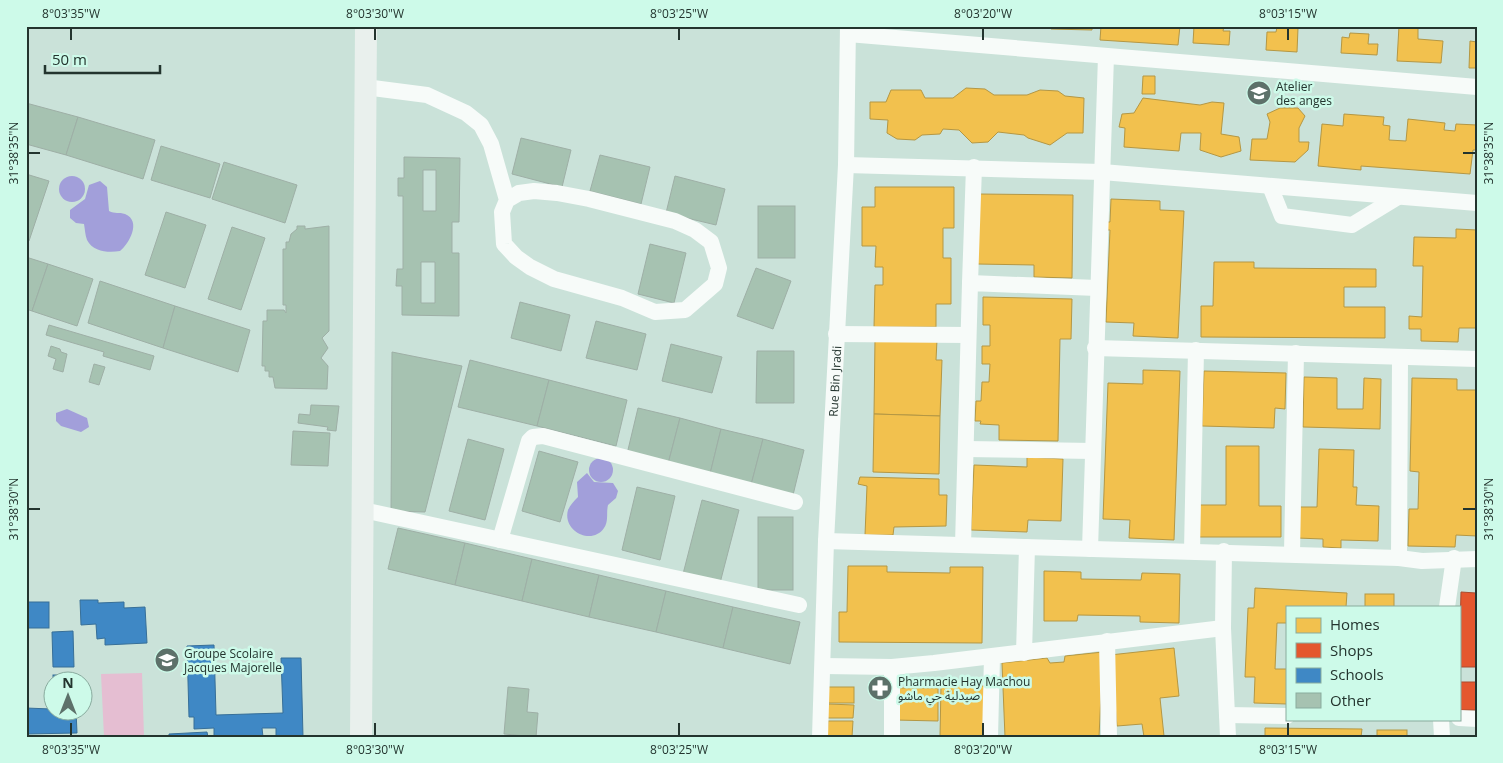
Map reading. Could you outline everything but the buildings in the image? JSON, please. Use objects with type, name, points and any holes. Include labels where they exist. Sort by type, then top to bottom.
[{"type":"street","points":[[361,737],[366,26]]},
{"type":"street","points":[[848,30],[1106,56],[1477,87]]},
{"type":"street","name":"Rue Bin Jradi","points":[[820,737],[824,666],[826,540],[846,165],[848,30]]},
{"type":"street","points":[[1090,549],[1095,348],[1106,56]]},
{"type":"street","points":[[365,87],[427,95],[466,112],[480,125],[491,144],[507,200],[502,212],[504,244],[516,257],[554,279],[586,290],[622,298],[655,312],[686,310],[715,284],[719,268],[711,242],[695,230],[675,221],[557,193],[534,191],[519,193],[507,200]]},
{"type":"street","points":[[846,165],[1102,172],[1477,203]]},
{"type":"street","points":[[963,545],[974,167]]},
{"type":"street","points":[[1270,186],[1282,216],[1352,225],[1398,196]]},
{"type":"street","points":[[970,282],[1097,288]]},
{"type":"street","points":[[836,334],[968,335]]},
{"type":"street","points":[[1095,348],[1477,359]]},
{"type":"street","points":[[1192,550],[1196,350]]},
{"type":"street","points":[[1292,553],[1296,353]]},
{"type":"street","points":[[1398,558],[1400,358]]},
{"type":"street","points":[[500,540],[529,441],[533,437],[543,436],[795,502]]},
{"type":"street","points":[[966,449],[1093,452]]},
{"type":"street","points":[[363,510],[799,605]]},
{"type":"street","points":[[826,540],[1090,549],[1292,553],[1398,558],[1422,561],[1477,558]]},
{"type":"street","points":[[1024,653],[1027,547]]},
{"type":"street","points":[[1224,551],[1223,628],[1228,737]]},
{"type":"street","points":[[1447,606],[1454,558]]},
{"type":"street","points":[[824,666],[892,667],[992,657],[1107,641],[1223,628]]},
{"type":"street","points":[[1107,641],[1109,737]]},
{"type":"street","points":[[990,737],[992,657]]},
{"type":"street","points":[[892,667],[892,737]]},
{"type":"street","points":[[1227,715],[1286,716]]},
{"type":"street","points":[[1460,718],[1477,719]]},
{"type":"street","points":[[1441,720],[1442,737]]},
{"type":"shaded area","points":[[72,176],[81,180],[85,189],[81,198],[72,202],[63,198],[59,189],[63,180]]},
{"type":"shaded area","points":[[100,181],[107,187],[109,211],[125,214],[133,222],[130,238],[120,251],[106,252],[93,247],[87,240],[84,224],[76,223],[70,218],[70,210],[85,199],[89,185]]},
{"type":"shaded area","points":[[67,409],[87,418],[89,427],[81,432],[61,426],[56,421],[56,413]]},
{"type":"shaded area","points":[[601,458],[610,461],[613,470],[610,479],[601,482],[592,479],[589,470],[592,461]]},
{"type":"shaded area","points":[[587,473],[594,482],[613,483],[618,491],[616,498],[608,505],[606,525],[599,533],[592,536],[579,534],[569,524],[567,518],[569,508],[578,497],[577,482]]},
{"type":"shaded area","points":[[142,673],[144,737],[104,737],[101,674]]},
{"type":"place","name":"Atelier des anges","points":[[1259,93]]},
{"type":"place","name":"Groupe Scolaire Jacques Majorelle","points":[[167,660]]},
{"type":"place","name":"Pharmacie Hay Machou صيدلية حي ماشو","points":[[880,688]]}]
